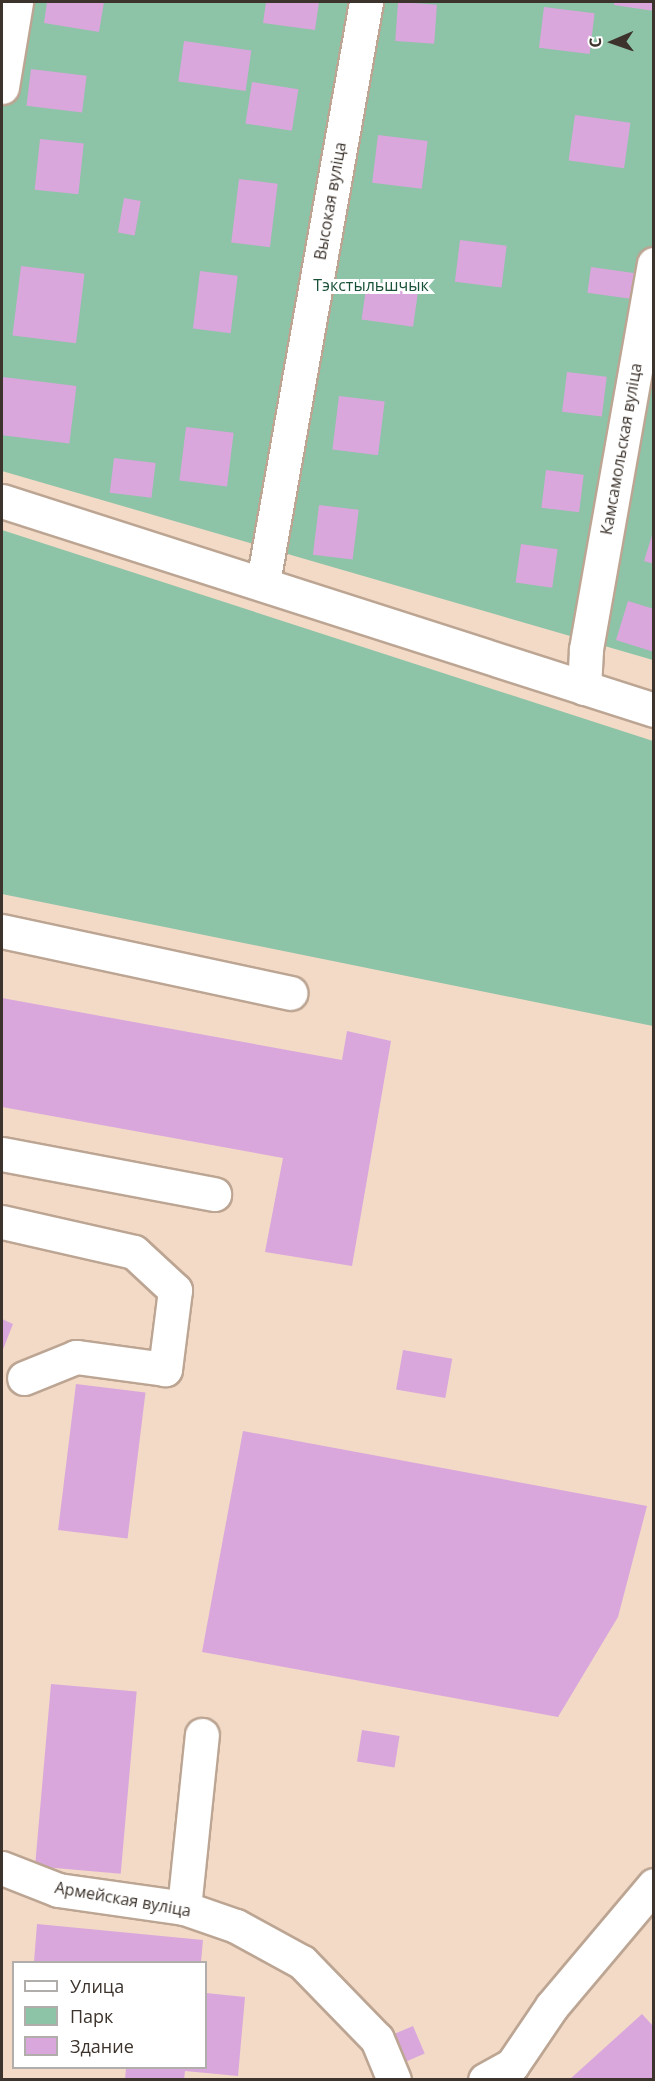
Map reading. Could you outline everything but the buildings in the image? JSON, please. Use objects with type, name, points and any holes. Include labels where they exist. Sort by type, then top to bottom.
[{"type":"street","points":[[2,87],[16,2]]},
{"type":"street","name":"Высокая вуліца","points":[[263,582],[366,2]]},
{"type":"street","name":"Камсамольская вуліца","points":[[584,688],[589,634],[654,264]]},
{"type":"street","points":[[2,501],[263,582],[654,710]]},
{"type":"street","points":[[2,931],[290,993]]},
{"type":"street","points":[[2,1154],[214,1194]]},
{"type":"street","points":[[2,1222],[134,1252],[175,1290],[165,1369],[76,1357],[24,1378]]},
{"type":"street","points":[[184,1908],[202,1735]]},
{"type":"street","name":"Армейская вуліца","points":[[2,1868],[58,1890],[184,1908],[236,1926],[302,1962],[377,2039],[394,2079]]},
{"type":"street","points":[[485,2079],[512,2065],[552,2006],[653,1886]]},
{"type":"green space","name":"Тэкстыльшчык","points":[[2,2],[653,2],[653,660],[2,471]]},
{"type":"green space","points":[[2,530],[653,741],[653,1026],[2,894]]}]
